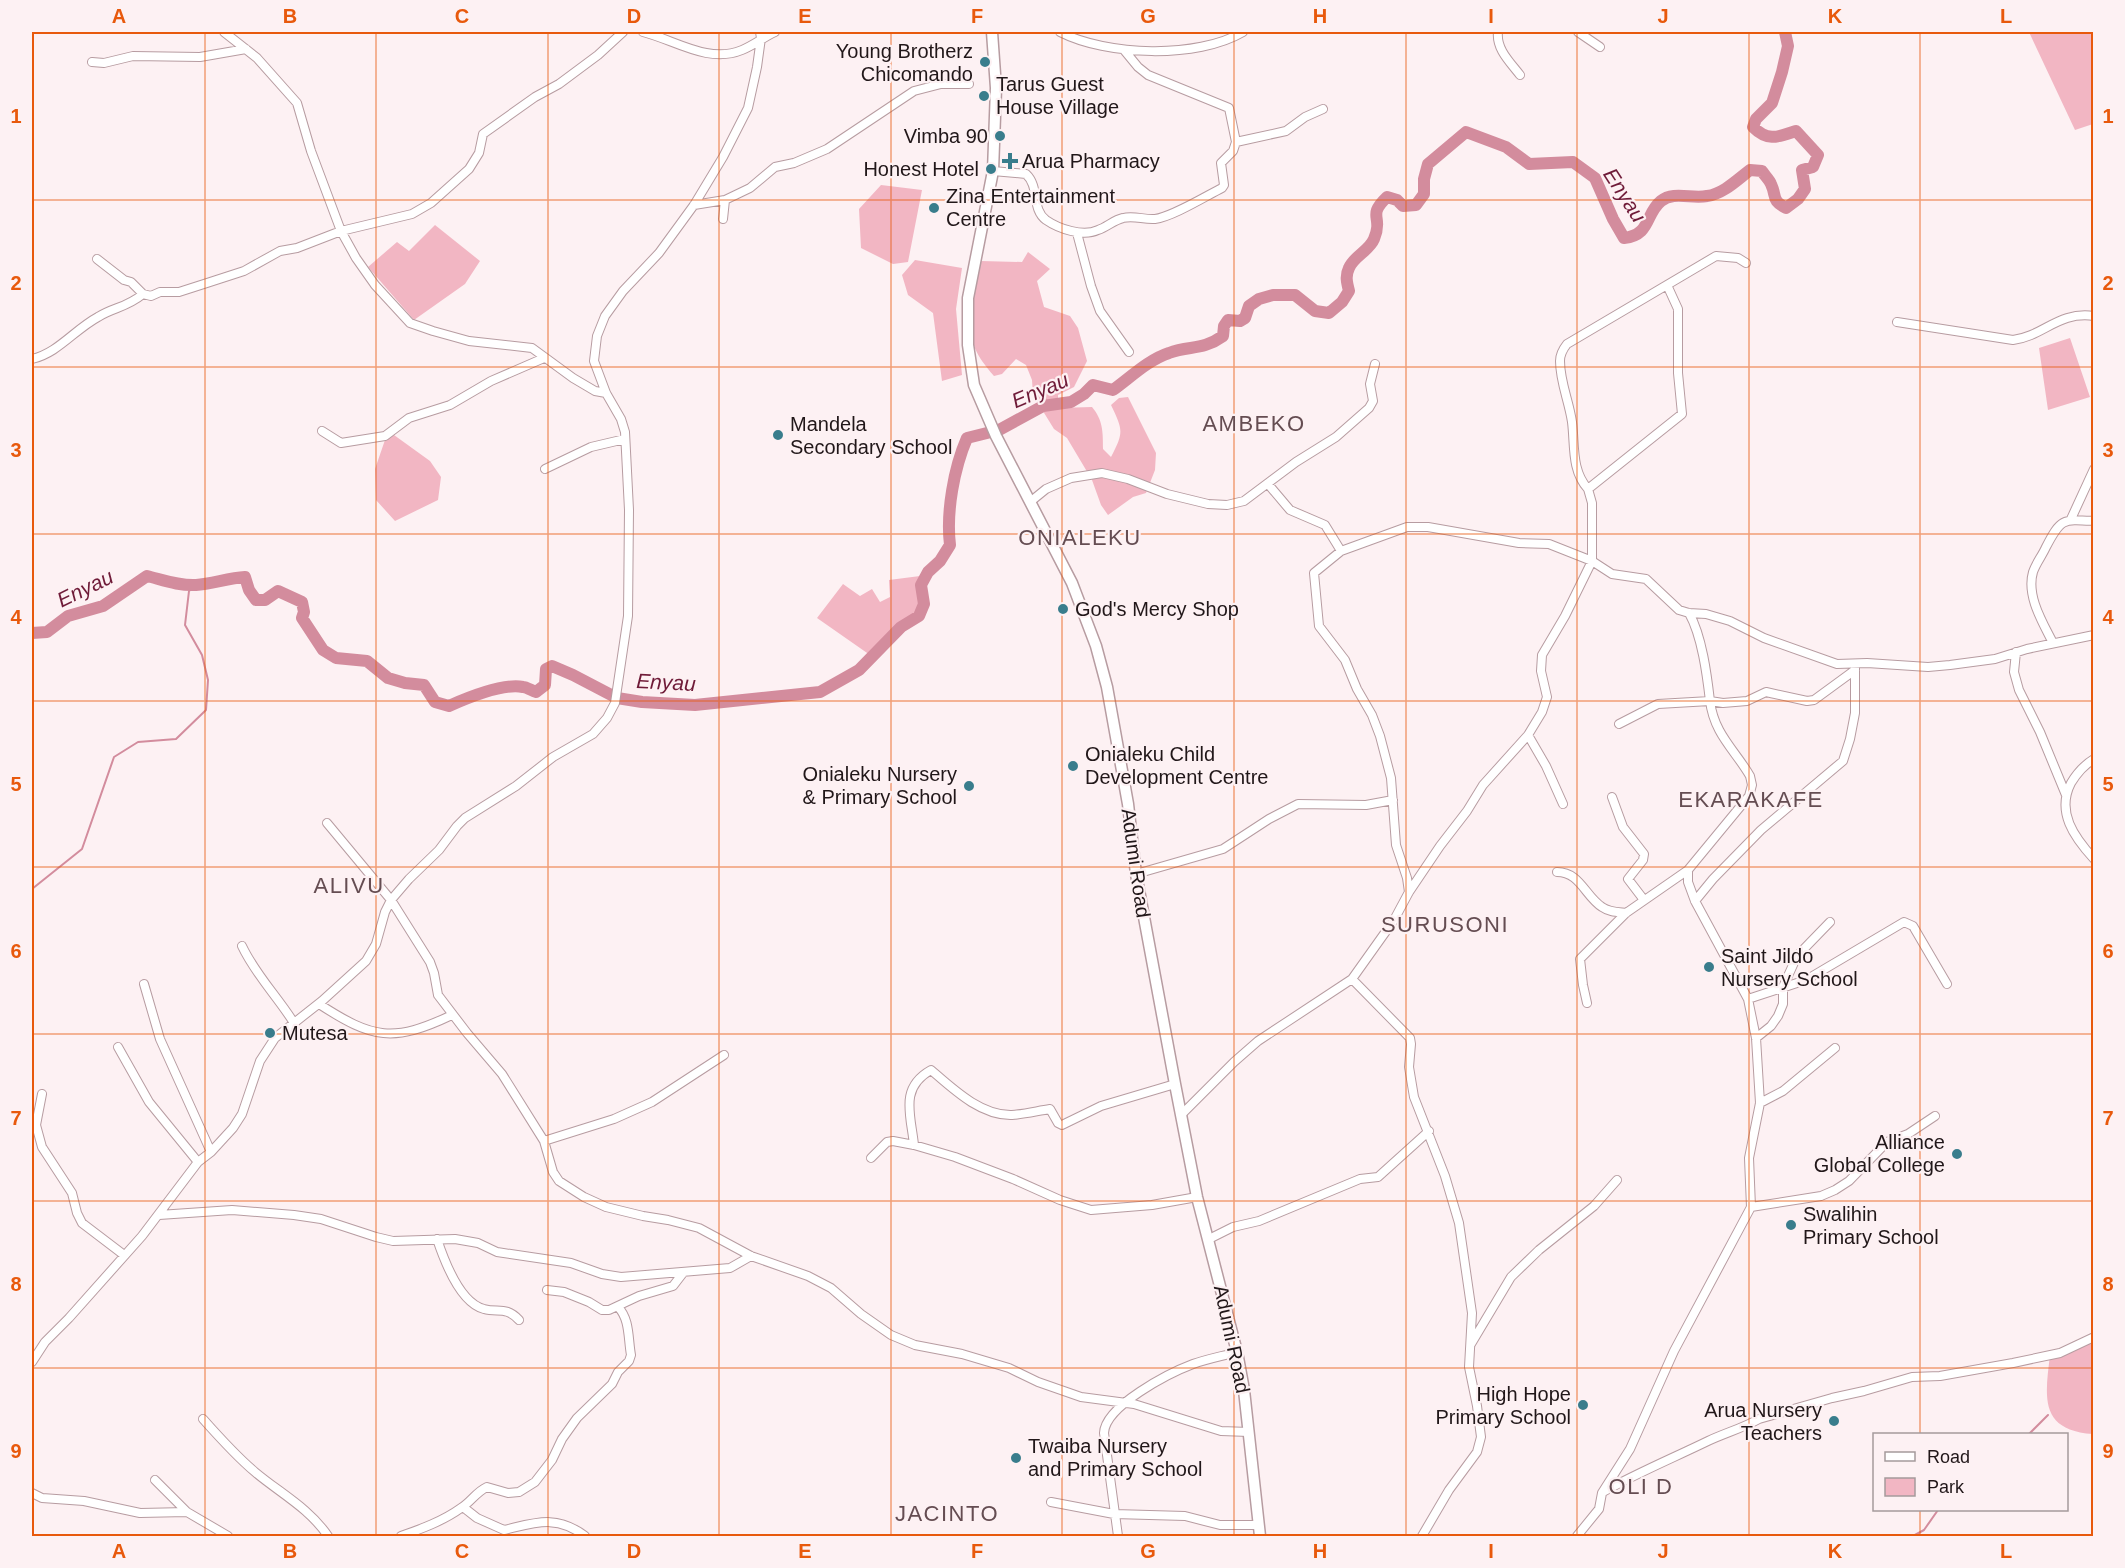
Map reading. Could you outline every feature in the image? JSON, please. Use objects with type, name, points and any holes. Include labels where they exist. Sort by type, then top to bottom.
[{"type":"main road","name":"Adumi Road","points":[[992,32],[996,88],[993,171],[968,298],[967,317],[974,386],[994,432],[1072,583],[1099,657],[1107,687],[1128,804],[1136,874],[1197,1197],[1238,1352],[1260,1536]]},
{"type":"street","points":[[224,32],[246,48],[297,103],[310,151],[341,231],[375,285],[410,323],[469,341],[526,346],[595,391],[606,393]]},
{"type":"street","points":[[97,259],[124,280],[131,282],[143,294],[151,296],[160,292],[178,292],[207,283],[244,270],[279,251],[297,248],[341,231],[412,214],[431,203],[469,169],[479,153],[483,134],[559,84],[598,55],[623,32]]},
{"type":"street","points":[[643,32],[702,52],[722,56],[743,50],[761,35],[776,32]]},
{"type":"street","points":[[1060,32],[1074,39],[1124,50],[1189,49],[1230,39],[1243,32]]},
{"type":"street","points":[[1498,32],[1497,39],[1504,55],[1520,75]]},
{"type":"street","points":[[1578,32],[1600,46]]},
{"type":"street","points":[[32,1362],[45,1342],[69,1318],[159,1215],[198,1162],[211,1152],[233,1128],[242,1114],[260,1061],[275,1038],[319,1004],[366,961],[376,944],[385,912],[391,900],[409,879],[439,850],[465,818],[516,786],[553,757],[593,734],[607,718],[615,703],[628,616],[629,510],[625,439],[621,419],[606,393],[594,361],[600,326],[623,291],[659,253],[694,205],[723,157],[748,108],[761,35]]},
{"type":"street","points":[[92,62],[104,63],[134,56],[200,57],[246,48]]},
{"type":"street","points":[[993,171],[1026,174],[1032,181],[1042,216],[1046,220],[1077,233],[1096,232],[1119,219],[1130,216],[1150,219],[1162,217],[1222,188],[1224,184],[1221,163],[1233,151],[1236,142],[1229,108],[1148,75],[1124,50]]},
{"type":"street","points":[[694,205],[725,200],[750,188],[775,167],[795,163],[827,149],[914,91],[945,83],[969,84]]},
{"type":"street","points":[[1236,142],[1286,131],[1305,117],[1323,109]]},
{"type":"street","points":[[723,219],[725,200]]},
{"type":"street","points":[[1077,233],[1100,311],[1129,352]]},
{"type":"street","points":[[1181,1114],[1258,1041],[1352,979],[1394,920],[1409,892],[1440,846],[1467,812],[1483,784],[1528,735],[1542,712],[1547,697],[1541,671],[1542,655],[1566,616],[1592,561],[1592,503],[1588,489],[1579,474],[1573,453],[1572,421],[1561,375],[1560,358],[1563,350],[1568,344],[1716,256],[1738,258],[1746,263]]},
{"type":"street","points":[[1588,489],[1682,414],[1678,374],[1678,309],[1667,285]]},
{"type":"street","points":[[32,359],[55,349],[99,316],[130,304],[143,294]]},
{"type":"street","points":[[1897,322],[2013,340],[2025,337],[2066,317],[2076,314],[2094,315]]},
{"type":"street","points":[[322,431],[341,443],[385,436],[409,418],[450,405],[490,381],[544,358]]},
{"type":"street","points":[[1030,502],[1046,489],[1071,478],[1102,473],[1128,478],[1167,494],[1218,506],[1244,501],[1296,462],[1336,437],[1371,405],[1370,384],[1375,364]]},
{"type":"street","points":[[545,469],[591,447],[625,439]]},
{"type":"street","points":[[2053,643],[2038,612],[2032,590],[2032,575],[2057,528],[2071,519],[2094,469]]},
{"type":"street","points":[[1268,483],[1290,510],[1325,525],[1341,550]]},
{"type":"street","points":[[2071,519],[2094,521]]},
{"type":"street","points":[[1409,892],[1407,878],[1396,845],[1393,800],[1387,761],[1372,715],[1357,689],[1345,660],[1318,622],[1314,573],[1341,550],[1407,527],[1428,527],[1518,543],[1549,544],[1592,561],[1612,574],[1646,579],[1675,607],[1689,613],[1706,614],[1730,621],[1764,638],[1837,664],[1855,667],[1928,667],[1995,659],[2094,634]]},
{"type":"street","points":[[1587,1003],[1580,959],[1626,913],[1688,870],[1744,804],[1752,785],[1746,770],[1719,732],[1714,719],[1702,653],[1689,613]]},
{"type":"street","points":[[2016,652],[2014,672],[2019,690],[2040,732],[2066,795]]},
{"type":"street","points":[[1619,724],[1658,704],[1747,701],[1766,692],[1810,701],[1855,667]]},
{"type":"street","points":[[1695,901],[1761,830],[1843,761],[1855,713],[1855,667]]},
{"type":"street","points":[[1528,735],[1546,766],[1563,804]]},
{"type":"street","points":[[2093,759],[2077,774],[2064,803],[2073,833],[2094,860]]},
{"type":"street","points":[[1612,797],[1623,827],[1644,854],[1643,860],[1628,879],[1644,900]]},
{"type":"street","points":[[1136,874],[1223,849],[1269,819],[1298,804],[1366,805],[1393,800]]},
{"type":"street","points":[[327,823],[391,900],[430,962],[438,995],[502,1074],[544,1141],[559,1181],[584,1197],[606,1207],[699,1228],[751,1256],[821,1281],[881,1329],[907,1342],[1009,1368],[1038,1382],[1080,1397],[1124,1403],[1221,1431],[1249,1432]]},
{"type":"street","points":[[1577,1536],[1599,1509],[1602,1493],[1630,1449],[1674,1351],[1751,1206],[1749,1158],[1760,1103],[1756,1038],[1748,999],[1695,901],[1688,882],[1688,870]]},
{"type":"street","points":[[1557,872],[1569,874],[1579,880],[1587,894],[1605,909],[1626,913]]},
{"type":"street","points":[[1756,1038],[1771,1026],[1778,1016],[1783,1005],[1783,987],[1797,956],[1830,922]]},
{"type":"street","points":[[1748,999],[1806,980],[1904,922],[1913,926],[1947,984]]},
{"type":"street","points":[[242,945],[254,968],[294,1023]]},
{"type":"street","points":[[1352,979],[1411,1040],[1409,1066],[1414,1097],[1429,1131],[1459,1223],[1472,1313],[1469,1367],[1480,1425],[1477,1452],[1449,1490],[1422,1536]]},
{"type":"street","points":[[144,984],[164,1048],[211,1152]]},
{"type":"street","points":[[319,1004],[361,1029],[376,1033],[395,1034],[423,1029],[452,1015]]},
{"type":"street","points":[[118,1047],[149,1102],[198,1162]]},
{"type":"street","points":[[1760,1103],[1783,1091],[1835,1048]]},
{"type":"street","points":[[544,1141],[614,1119],[652,1102],[724,1055]]},
{"type":"street","points":[[914,1145],[909,1099],[911,1089],[922,1075],[931,1070],[970,1101],[990,1111],[1011,1115],[1050,1109],[1058,1123],[1062,1125],[1101,1106],[1175,1084]]},
{"type":"street","points":[[42,1094],[36,1125],[42,1147],[72,1193],[82,1223],[124,1255]]},
{"type":"street","points":[[1751,1206],[1821,1196],[1834,1190],[1849,1181],[1887,1142],[1908,1134],[1935,1116]]},
{"type":"street","points":[[1209,1239],[1233,1227],[1259,1221],[1360,1179],[1378,1178],[1429,1131]]},
{"type":"street","points":[[871,1158],[887,1142],[914,1145],[955,1156],[1084,1209],[1152,1205],[1197,1197]]},
{"type":"street","points":[[1469,1348],[1511,1277],[1539,1250],[1594,1206],[1617,1180]]},
{"type":"street","points":[[159,1215],[232,1210],[321,1219],[376,1237],[393,1240],[455,1239],[478,1243],[497,1252],[571,1263],[602,1274],[621,1277],[730,1268],[751,1256]]},
{"type":"street","points":[[437,1239],[446,1265],[468,1299],[486,1310],[502,1310],[511,1313],[519,1320]]},
{"type":"street","points":[[547,1290],[579,1298],[602,1310],[609,1310],[639,1296],[673,1286],[683,1273]]},
{"type":"street","points":[[401,1536],[422,1529],[463,1507],[478,1491],[487,1487],[507,1493],[519,1492],[543,1474],[562,1439],[577,1418],[607,1390],[618,1372],[629,1361],[631,1355],[626,1319],[618,1307]]},
{"type":"street","points":[[1602,1493],[1641,1471],[1759,1419],[1912,1377],[1940,1376],[2060,1353],[2094,1337]]},
{"type":"street","points":[[1118,1536],[1104,1426],[1124,1403],[1139,1393],[1192,1364],[1238,1352]]},
{"type":"street","points":[[203,1419],[256,1474],[293,1500],[328,1536]]},
{"type":"street","points":[[155,1480],[187,1512],[228,1536]]},
{"type":"street","points":[[32,1493],[42,1498],[84,1501],[140,1513],[187,1512]]},
{"type":"street","points":[[1051,1502],[1114,1514],[1185,1516],[1220,1525],[1258,1525]]},
{"type":"street","points":[[463,1507],[477,1518],[504,1530],[528,1523],[549,1521],[562,1524],[585,1536]]},
{"type":"green space","points":[[2029,32],[2093,32],[2093,124],[2075,130]]},
{"type":"green space","points":[[881,185],[922,190],[908,262],[893,264],[861,248],[859,209]]},
{"type":"green space","points":[[435,225],[480,261],[465,284],[414,320],[368,267],[397,242],[409,251]]},
{"type":"green space","points":[[1028,252],[1050,269],[1037,281],[1044,307],[1070,316],[1078,328],[1087,361],[1074,387],[1058,395],[1058,408],[1092,407],[1102,426],[1103,449],[1111,457],[1120,436],[1120,426],[1111,405],[1119,398],[1128,397],[1156,453],[1155,470],[1146,493],[1133,497],[1108,515],[1101,505],[1092,480],[1067,438],[1054,429],[1033,395],[1032,380],[1026,365],[1016,359],[1002,374],[994,376],[974,347],[970,318],[975,276],[981,261],[1022,262]]},
{"type":"green space","points":[[915,260],[962,268],[956,309],[962,375],[942,381],[933,313],[908,295],[902,275]]},
{"type":"green space","points":[[2070,338],[2090,397],[2048,410],[2039,348]]},
{"type":"green space","points":[[394,435],[430,461],[441,477],[438,500],[395,521],[376,500],[375,469],[385,440]]},
{"type":"green space","points":[[920,576],[920,602],[914,614],[898,624],[870,655],[817,618],[843,584],[860,596],[872,589],[880,602],[890,597],[889,580]]},
{"type":"green space","points":[[2093,1340],[2093,1434],[2075,1431],[2063,1426],[2054,1418],[2049,1409],[2047,1384],[2050,1355]]},
{"type":"waterway","name":"Enyau","points":[[32,633],[47,632],[68,616],[103,606],[147,576],[190,585],[245,577],[249,590],[256,600],[265,600],[278,591],[302,602],[304,612],[302,618],[323,650],[336,658],[367,661],[388,678],[424,685],[435,702],[449,706],[485,692],[506,687],[525,687],[536,692],[545,685],[546,669],[552,666],[617,698],[642,702],[695,705],[820,692],[859,670],[901,627],[919,616],[924,604],[921,585],[928,572],[940,561],[950,545],[949,519],[952,490],[967,438],[999,430],[1043,406],[1071,402],[1093,385],[1113,390],[1161,356],[1216,341],[1223,336],[1224,326],[1228,320],[1240,321],[1245,318],[1249,306],[1259,299],[1273,295],[1295,295],[1315,311],[1329,313],[1342,302],[1349,291],[1347,277],[1351,264],[1374,239],[1377,231],[1376,213],[1381,204],[1387,197],[1397,200],[1403,206],[1416,205],[1424,194],[1424,179],[1428,164],[1466,132],[1506,147],[1529,164],[1573,162],[1595,178],[1624,238],[1639,233],[1656,206],[1666,198],[1713,195],[1730,186],[1750,170],[1762,171],[1773,188],[1776,200],[1786,208],[1798,199],[1805,189],[1802,170],[1813,167],[1818,155],[1796,131],[1773,137],[1764,135],[1753,127],[1756,119],[1772,103],[1788,46],[1785,32]]},
{"type":"waterway","points":[[32,889],[82,849],[114,757],[138,742],[176,739],[206,710],[208,680],[202,655],[185,625],[189,591],[197,585]]},
{"type":"waterway","points":[[2030,1433],[2048,1415]]},
{"type":"waterway","points":[[1913,1536],[1924,1530],[1937,1511]]},
{"type":"place","name":"Young Brotherz Chicomando","points":[[985,62]]},
{"type":"place","name":"Tarus Guest House Village","points":[[984,96]]},
{"type":"place","name":"Vimba 90","points":[[1000,136]]},
{"type":"place","name":"Arua Pharmacy","points":[[1010,161]]},
{"type":"place","name":"Honest Hotel","points":[[991,169]]},
{"type":"place","name":"Zina Entertainment Centre","points":[[934,208]]},
{"type":"place","name":"Mandela Secondary School","points":[[778,435]]},
{"type":"place","name":"God's Mercy Shop","points":[[1063,609]]},
{"type":"place","name":"Onialeku Child Development Centre","points":[[1073,766]]},
{"type":"place","name":"Onialeku Nursery & Primary School","points":[[969,786]]},
{"type":"place","name":"Saint Jildo Nursery School","points":[[1709,967]]},
{"type":"place","name":"Mutesa","points":[[270,1033]]},
{"type":"place","name":"Alliance Global College","points":[[1957,1154]]},
{"type":"place","name":"Swalihin Primary School","points":[[1791,1225]]},
{"type":"place","name":"High Hope Primary School","points":[[1583,1405]]},
{"type":"place","name":"Arua Nursery Teachers","points":[[1834,1421]]},
{"type":"place","name":"Twaiba Nursery and Primary School","points":[[1016,1458]]},
{"type":"district","name":"AMBEKO","points":[[1254,423]]},
{"type":"district","name":"ONIALEKU","points":[[1080,537]]},
{"type":"district","name":"EKARAKAFE","points":[[1751,799]]},
{"type":"district","name":"ALIVU","points":[[349,885]]},
{"type":"district","name":"SURUSONI","points":[[1445,924]]},
{"type":"district","name":"OLI D","points":[[1641,1486]]},
{"type":"district","name":"JACINTO","points":[[947,1513]]}]
